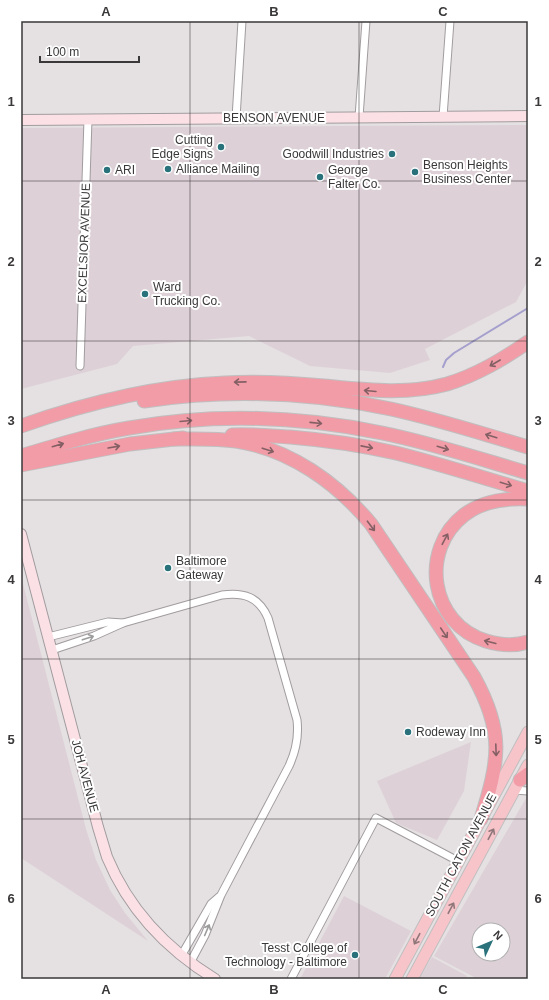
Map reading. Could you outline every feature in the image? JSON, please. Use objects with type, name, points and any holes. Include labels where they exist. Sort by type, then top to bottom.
[{"type":"highway","points":[[21,427],[44,418],[112,400],[174,387],[200,384],[224,382],[275,382],[383,392],[428,388],[448,384],[486,368],[528,342]]},
{"type":"highway","points":[[21,427],[92,410],[152,400],[200,395],[274,394],[341,400],[390,409],[431,419],[528,447]]},
{"type":"highway","points":[[21,456],[76,440],[135,427],[201,420],[271,419],[326,424],[383,433],[424,443],[528,474]]},
{"type":"highway","points":[[21,465],[130,444],[174,439],[236,435],[269,436],[361,446],[396,453],[528,491]]},
{"type":"highway","points":[[174,439],[236,441],[279,454],[303,466],[339,491],[371,524],[474,677],[484,695],[491,714],[496,736],[497,757],[490,790],[481,819]]},
{"type":"highway","points":[[528,499],[514,498],[497,501],[480,506],[465,514],[453,525],[444,539],[438,555],[436,572],[437,586],[442,601],[451,617],[463,630],[478,638],[493,643],[509,645],[528,642]]},
{"type":"main road","name":"SOUTH CATON AVENUE","points":[[395,979],[528,732]]},
{"type":"main road","name":"SOUTH CATON AVENUE","points":[[412,979],[521,782],[528,765]]},
{"type":"street","points":[[236,118],[242,21]]},
{"type":"street","points":[[359,117],[366,21]]},
{"type":"street","points":[[443,117],[450,21]]},
{"type":"street","name":"BENSON AVENUE","points":[[21,120],[528,116]]},
{"type":"street","name":"EXCELSIOR AVENUE","points":[[80,366],[88,120]]},
{"type":"street","name":"JOH AVENUE","points":[[21,534],[98,827],[107,856],[120,884],[148,924],[181,956],[215,979]]},
{"type":"street","points":[[52,650],[94,636],[123,623],[233,594],[249,597],[257,601],[264,609],[268,618],[297,720],[298,732],[295,753],[290,766],[221,895],[205,935],[190,963]]},
{"type":"street","points":[[48,637],[108,622],[123,623]]},
{"type":"street","points":[[521,782],[528,791]]},
{"type":"street","points":[[291,979],[376,818],[458,861]]},
{"type":"street","points":[[181,956],[211,904],[221,895]]},
{"type":"shaded area","points":[[528,125],[528,280],[516,302],[425,349],[430,360],[390,373],[310,366],[249,336],[133,346],[117,364],[21,389],[21,128]]},
{"type":"shaded area","points":[[21,576],[86,829],[96,860],[110,890],[125,913],[148,941],[21,858]]},
{"type":"shaded area","points":[[471,742],[464,791],[437,840],[396,823],[377,781]]},
{"type":"shaded area","points":[[528,795],[528,979],[473,979],[474,977],[434,956]]},
{"type":"shaded area","name":"Tesst College of Technology - Baltimore","points":[[344,896],[411,931],[385,979],[300,979]]},
{"type":"shaded area","points":[[432,957],[467,976],[466,979],[419,979]]},
{"type":"waterway","points":[[443,367],[446,360],[454,353],[528,308]]},
{"type":"place","name":"Cutting Edge Signs","points":[[221,147]]},
{"type":"place","name":"Goodwill Industries","points":[[392,154]]},
{"type":"place","name":"Alliance Mailing","points":[[168,169]]},
{"type":"place","name":"ARI","points":[[107,170]]},
{"type":"place","name":"Benson Heights Business Center","points":[[415,172]]},
{"type":"place","name":"George Falter Co.","points":[[320,177]]},
{"type":"place","name":"Ward Trucking Co.","points":[[145,294]]},
{"type":"place","name":"Baltimore Gateway","points":[[168,568]]},
{"type":"place","name":"Rodeway Inn","points":[[408,732]]},
{"type":"place","name":"Tesst College of Technology - Baltimore","points":[[355,955]]}]
